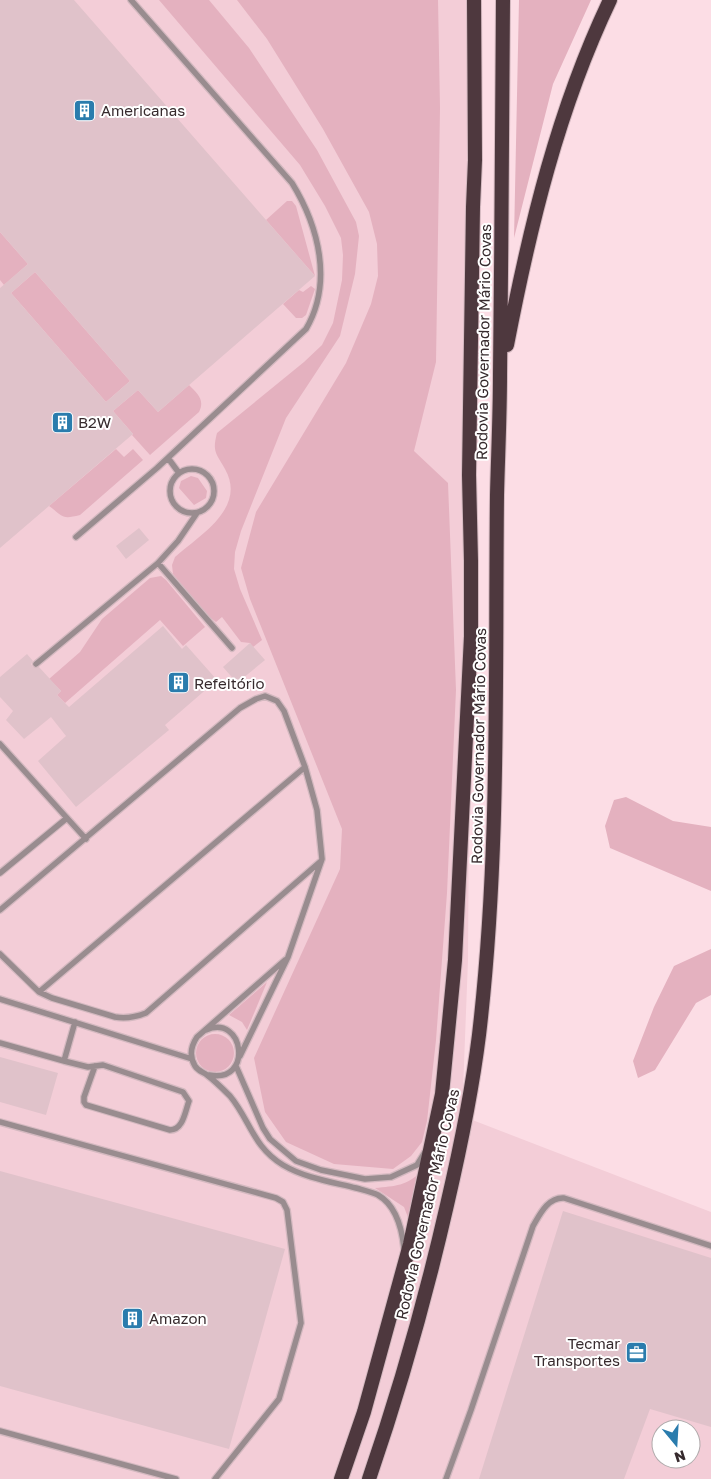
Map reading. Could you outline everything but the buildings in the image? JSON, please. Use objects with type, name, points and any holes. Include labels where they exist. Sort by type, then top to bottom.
[{"type":"highway","name":"Rodovia Governador Mário Covas","points":[[341,1479],[364,1412],[406,1259],[442,1094],[454,960],[471,636],[472,561],[469,475],[475,160],[474,0]]},
{"type":"highway","name":"Rodovia Governador Mário Covas","points":[[369,1479],[396,1397],[438,1242],[465,1122],[478,1041],[488,936],[496,784],[497,494],[500,377],[503,0]]},
{"type":"highway","points":[[500,377],[530,233],[557,135],[600,21],[610,0]]},
{"type":"lane","points":[[76,536],[168,458],[306,329],[315,310],[320,291],[319,248],[314,229],[292,183],[131,0]]},
{"type":"lane","points":[[168,458],[179,473]]},
{"type":"lane","points":[[187,469],[196,469],[204,472],[214,486],[211,503],[205,509],[197,512],[188,513],[180,510],[170,496],[170,487],[173,479],[187,469]]},
{"type":"lane","points":[[36,664],[158,563],[178,541],[197,512]]},
{"type":"lane","points":[[158,563],[232,648]]},
{"type":"lane","points":[[0,910],[240,708],[265,696],[280,705],[305,767],[317,810],[322,859],[288,957],[236,1066],[222,1076],[207,1075]]},
{"type":"lane","points":[[0,744],[86,839]]},
{"type":"lane","points":[[39,992],[305,767]]},
{"type":"lane","points":[[0,873],[67,818]]},
{"type":"lane","points":[[0,954],[39,992],[125,1019],[137,1017],[146,1012],[322,859]]},
{"type":"lane","points":[[288,957],[202,1032],[193,1044],[192,1059],[200,1071],[207,1075],[236,1104],[265,1151],[282,1164],[311,1176],[378,1196],[389,1204],[397,1217],[402,1231],[406,1259]]},
{"type":"lane","points":[[0,999],[192,1059]]},
{"type":"lane","points":[[64,1060],[75,1022]]},
{"type":"lane","points":[[202,1032],[210,1028],[226,1030],[238,1042],[240,1056]]},
{"type":"lane","points":[[0,1043],[88,1067],[95,1066],[102,1065],[183,1092],[189,1102],[179,1127],[175,1130],[170,1130],[86,1105],[84,1097],[95,1066]]},
{"type":"lane","points":[[236,1066],[256,1115],[270,1139],[296,1162],[309,1167],[365,1179],[391,1178],[417,1165],[432,1142]]},
{"type":"lane","points":[[0,1122],[276,1198],[283,1202],[287,1210],[301,1323],[279,1399],[215,1479]]},
{"type":"lane","points":[[446,1479],[533,1226],[542,1210],[550,1202],[557,1198],[564,1198],[711,1246]]},
{"type":"lane","points":[[0,1431],[176,1479]]},
{"type":"shaded area","points":[[0,0],[474,0],[468,960],[462,1116],[711,1212],[711,1479],[0,1479]]},
{"type":"shaded area","points":[[159,0],[209,0],[249,48],[317,150],[356,222],[359,236],[355,274],[340,336],[286,418],[241,531],[235,552],[234,569],[240,589],[262,640],[253,647],[250,643],[241,642],[222,617],[216,622],[207,615],[173,574],[172,565],[175,557],[208,530],[218,519],[230,496],[230,483],[215,449],[217,433],[322,345],[333,323],[342,280],[343,255],[341,238],[325,206],[300,165]]},
{"type":"shaded area","points":[[237,0],[438,0],[440,108],[436,362],[414,451],[448,483],[456,690],[447,893],[436,1040],[427,1121],[422,1142],[411,1156],[393,1169],[334,1164],[286,1142],[265,1112],[254,1058],[340,869],[342,829],[250,599],[241,568],[256,512],[346,363],[371,304],[378,276],[377,244],[369,212],[323,129],[267,39]]},
{"type":"shaded area","points":[[519,0],[591,0],[553,84],[514,238]]},
{"type":"shaded area","points":[[287,201],[292,201],[296,206],[315,276],[266,220]]},
{"type":"shaded area","points":[[0,232],[28,264],[4,285],[0,280]]},
{"type":"shaded area","points":[[35,272],[130,381],[106,402],[11,293]]},
{"type":"shaded area","points":[[311,286],[315,289],[306,315],[302,318],[296,318],[283,304],[299,290],[303,292]]},
{"type":"shaded area","points":[[189,385],[198,394],[201,401],[199,412],[150,455],[113,411],[138,390],[158,412]]},
{"type":"shaded area","points":[[116,449],[124,457],[133,449],[143,460],[80,515],[66,517],[60,515],[49,506]]},
{"type":"shaded area","points":[[191,476],[198,478],[207,491],[206,498],[194,505],[179,488],[181,481]]},
{"type":"shaded area","points":[[161,576],[205,627],[183,646],[160,620],[65,703],[57,695],[61,691],[49,679],[80,652],[102,619],[150,578]]},
{"type":"shaded area","points":[[626,797],[673,821],[711,827],[711,891],[610,848],[605,826],[614,800]]},
{"type":"shaded area","points":[[711,949],[711,995],[696,1003],[655,1070],[638,1078],[633,1061],[654,1007],[674,966]]},
{"type":"shaded area","points":[[267,982],[247,1030],[242,1022],[229,1015]]},
{"type":"shaded area","points":[[215,1034],[228,1040],[234,1053],[228,1066],[215,1072],[202,1066],[196,1053],[202,1040]]},
{"type":"shaded area","points":[[422,1171],[409,1220],[404,1207],[375,1188],[389,1187],[406,1182]]},
{"type":"place","name":"Americanas","points":[[85,110]]},
{"type":"place","name":"B2W","points":[[62,422]]},
{"type":"place","name":"Refeitório","points":[[178,683]]},
{"type":"place","name":"Amazon","points":[[133,1318]]},
{"type":"place","name":"Tecmar Transportes","points":[[636,1352]]}]
